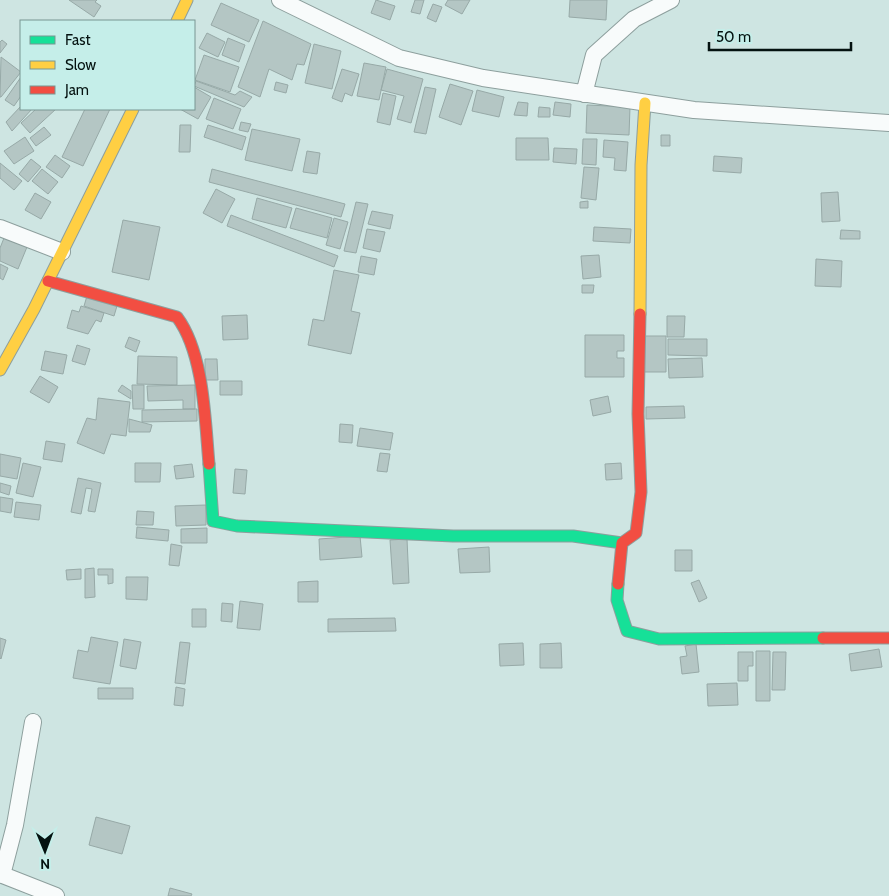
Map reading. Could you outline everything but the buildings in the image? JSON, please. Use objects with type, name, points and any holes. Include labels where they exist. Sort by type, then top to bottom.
[{"type":"street","points":[[178,20],[188,0]]},
{"type":"street","points":[[280,0],[399,58],[484,78],[694,110],[889,123]]},
{"type":"street","points":[[584,94],[594,55],[634,19],[671,0]]},
{"type":"street","points":[[48,281],[117,298],[178,317],[188,333],[199,385],[206,432],[213,521],[237,526],[453,536],[572,536],[622,542],[636,532],[642,492],[638,414],[642,243],[641,165],[645,103]]},
{"type":"street","points":[[0,370],[48,281],[133,110]]},
{"type":"street","points":[[0,228],[62,252]]},
{"type":"street","points":[[622,542],[617,600],[627,631],[659,639],[889,638]]},
{"type":"street","points":[[33,722],[15,825],[1,875],[51,895]]},
{"type":"traffic: fast","points":[[209,464],[213,521],[237,526],[453,536],[573,536],[622,543]]},
{"type":"traffic: fast","points":[[618,584],[617,600],[627,631],[659,639],[823,638]]},
{"type":"traffic: slow","points":[[177,20],[187,0]]},
{"type":"traffic: slow","points":[[640,314],[641,165],[645,103]]},
{"type":"traffic: slow","points":[[0,370],[34,309],[133,110]]},
{"type":"traffic: jam","points":[[48,281],[177,317],[186,332],[198,368],[202,388],[209,464]]},
{"type":"traffic: jam","points":[[618,584],[622,543],[636,533],[641,492],[638,414],[640,314]]},
{"type":"traffic: jam","points":[[823,638],[889,638]]}]
